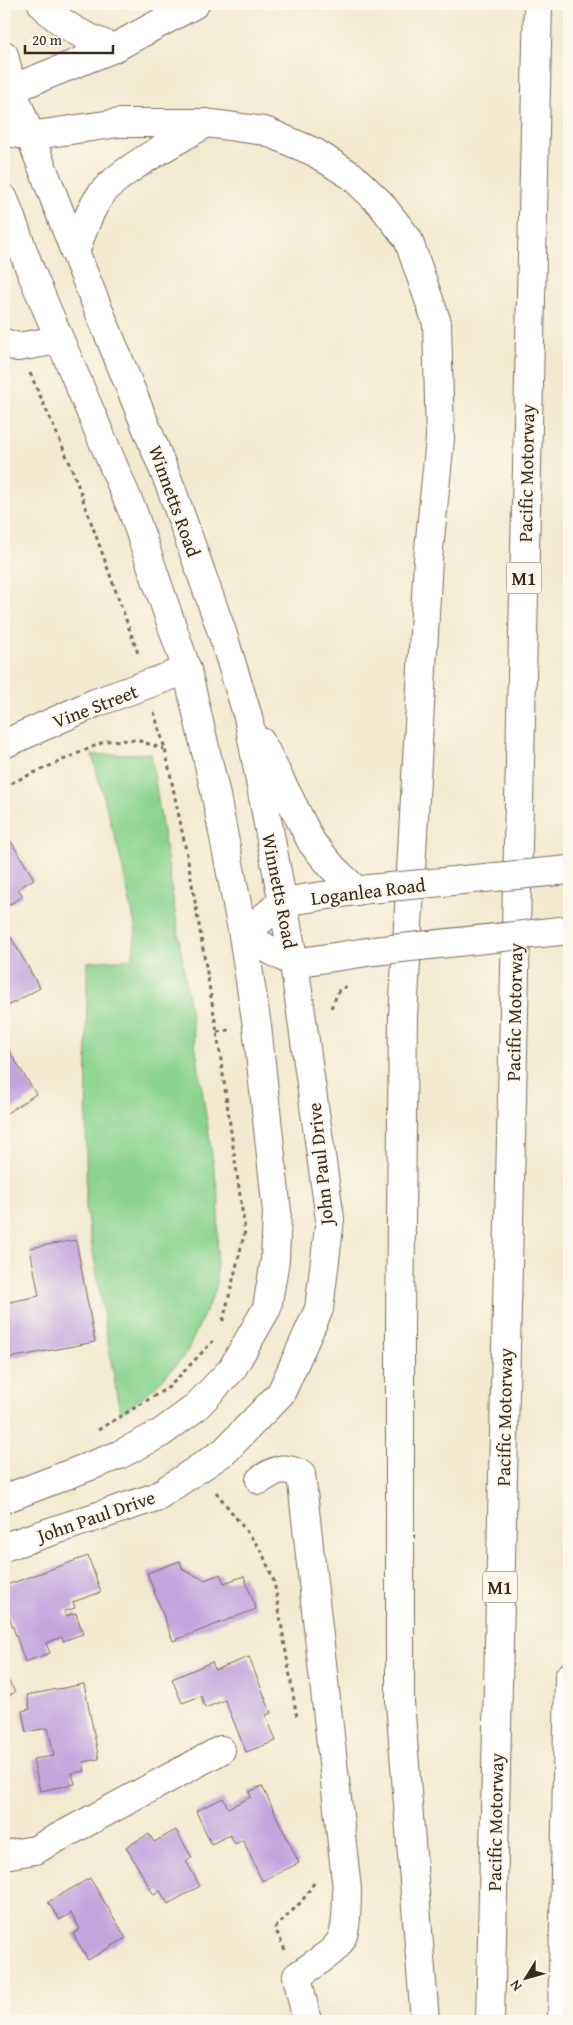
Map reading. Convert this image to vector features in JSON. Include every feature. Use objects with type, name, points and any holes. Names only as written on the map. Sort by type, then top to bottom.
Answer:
[{"type":"main road","points":[[42,4],[56,19],[78,34],[114,48]]},
{"type":"main road","points":[[8,93],[114,48],[195,4]]},
{"type":"main road","name":"Pacific Motorway","points":[[490,2021],[538,4]]},
{"type":"main road","name":"Winnetts Road","points":[[4,55],[8,93],[17,134],[75,252],[172,488],[222,632],[248,717],[294,963]]},
{"type":"main road","points":[[17,134],[119,123],[206,123],[265,131],[314,152],[352,176],[380,203],[408,239],[437,324],[440,439],[428,569],[403,1017],[400,1316],[400,1702],[425,2021]]},
{"type":"main road","points":[[75,252],[90,212],[101,195],[125,173],[206,123]]},
{"type":"main road","points":[[4,199],[60,340],[133,512],[187,670],[215,791],[243,935],[257,1026],[277,1212],[275,1260],[266,1308],[232,1370],[195,1408],[161,1433],[119,1455],[4,1499]]},
{"type":"main road","points":[[11,345],[60,340]]},
{"type":"main road","name":"Vine Street","points":[[4,744],[94,703],[187,670]]},
{"type":"main road","points":[[248,717],[312,843],[333,868],[363,890]]},
{"type":"main road","name":"Loganlea Road","points":[[282,902],[363,890],[569,870]]},
{"type":"main road","points":[[243,935],[282,902]]},
{"type":"main road","points":[[243,935],[294,963],[569,930]]},
{"type":"main road","name":"John Paul Drive","points":[[4,1547],[156,1497],[225,1451],[281,1393],[319,1309],[330,1219],[294,963]]},
{"type":"main road","points":[[260,1480],[275,1470],[287,1468],[301,1474],[347,1889],[346,1930],[338,1948],[297,1976],[307,2021]]},
{"type":"main road","points":[[562,2021],[569,1677]]},
{"type":"main road","points":[[4,1855],[35,1850],[221,1750]]},
{"type":"path","points":[[4,307],[11,345],[71,466],[138,650]]},
{"type":"path","points":[[156,719],[165,749],[188,860],[217,1032],[245,1231],[220,1333]]},
{"type":"path","points":[[4,786],[106,741],[137,740],[165,749]]},
{"type":"path","points":[[330,1011],[339,990],[355,982]]},
{"type":"path","points":[[97,1431],[169,1387],[214,1340]]},
{"type":"path","points":[[191,1473],[212,1487],[256,1543],[274,1581],[298,1726]]},
{"type":"path","points":[[297,1976],[275,1928],[302,1901],[315,1884],[316,1876]]},
{"type":"green space","points":[[151,753],[219,1201],[216,1288],[186,1354],[155,1387],[120,1414],[86,1210],[87,962],[132,959],[136,930],[119,852],[92,755]]},
{"type":"building","points":[[4,830],[34,879],[18,889],[23,896],[4,908]]},
{"type":"building","points":[[9,934],[40,988],[4,1008],[4,937]]},
{"type":"building","points":[[8,1049],[36,1094],[4,1115],[4,1052]]},
{"type":"building","points":[[76,1240],[95,1342],[4,1359],[4,1303],[39,1296],[30,1248]]},
{"type":"building","points":[[88,1556],[101,1592],[73,1602],[75,1608],[64,1611],[66,1616],[76,1613],[83,1634],[63,1641],[62,1637],[46,1643],[50,1653],[25,1662],[4,1601],[4,1586]]},
{"type":"building","points":[[180,1561],[183,1570],[205,1580],[220,1574],[224,1583],[244,1576],[256,1609],[173,1641],[147,1573]]},
{"type":"building","points":[[249,1657],[271,1713],[266,1715],[276,1741],[246,1752],[225,1700],[205,1708],[201,1696],[182,1703],[172,1679],[212,1662],[215,1670]]},
{"type":"building","points":[[4,1673],[15,1692],[4,1699]]},
{"type":"building","points":[[84,1684],[99,1759],[83,1762],[85,1771],[72,1773],[75,1784],[40,1791],[33,1759],[54,1756],[48,1728],[26,1732],[22,1711],[30,1709],[27,1695]]},
{"type":"building","points":[[262,1786],[299,1863],[262,1881],[243,1840],[235,1844],[230,1835],[211,1844],[196,1811],[223,1798],[228,1808],[251,1797],[249,1792]]},
{"type":"building","points":[[176,1830],[192,1858],[186,1861],[200,1886],[168,1904],[160,1891],[154,1895],[126,1847],[149,1834],[154,1842]]},
{"type":"building","points":[[90,1878],[126,1938],[88,1960],[73,1934],[80,1929],[71,1913],[60,1920],[48,1902]]}]
